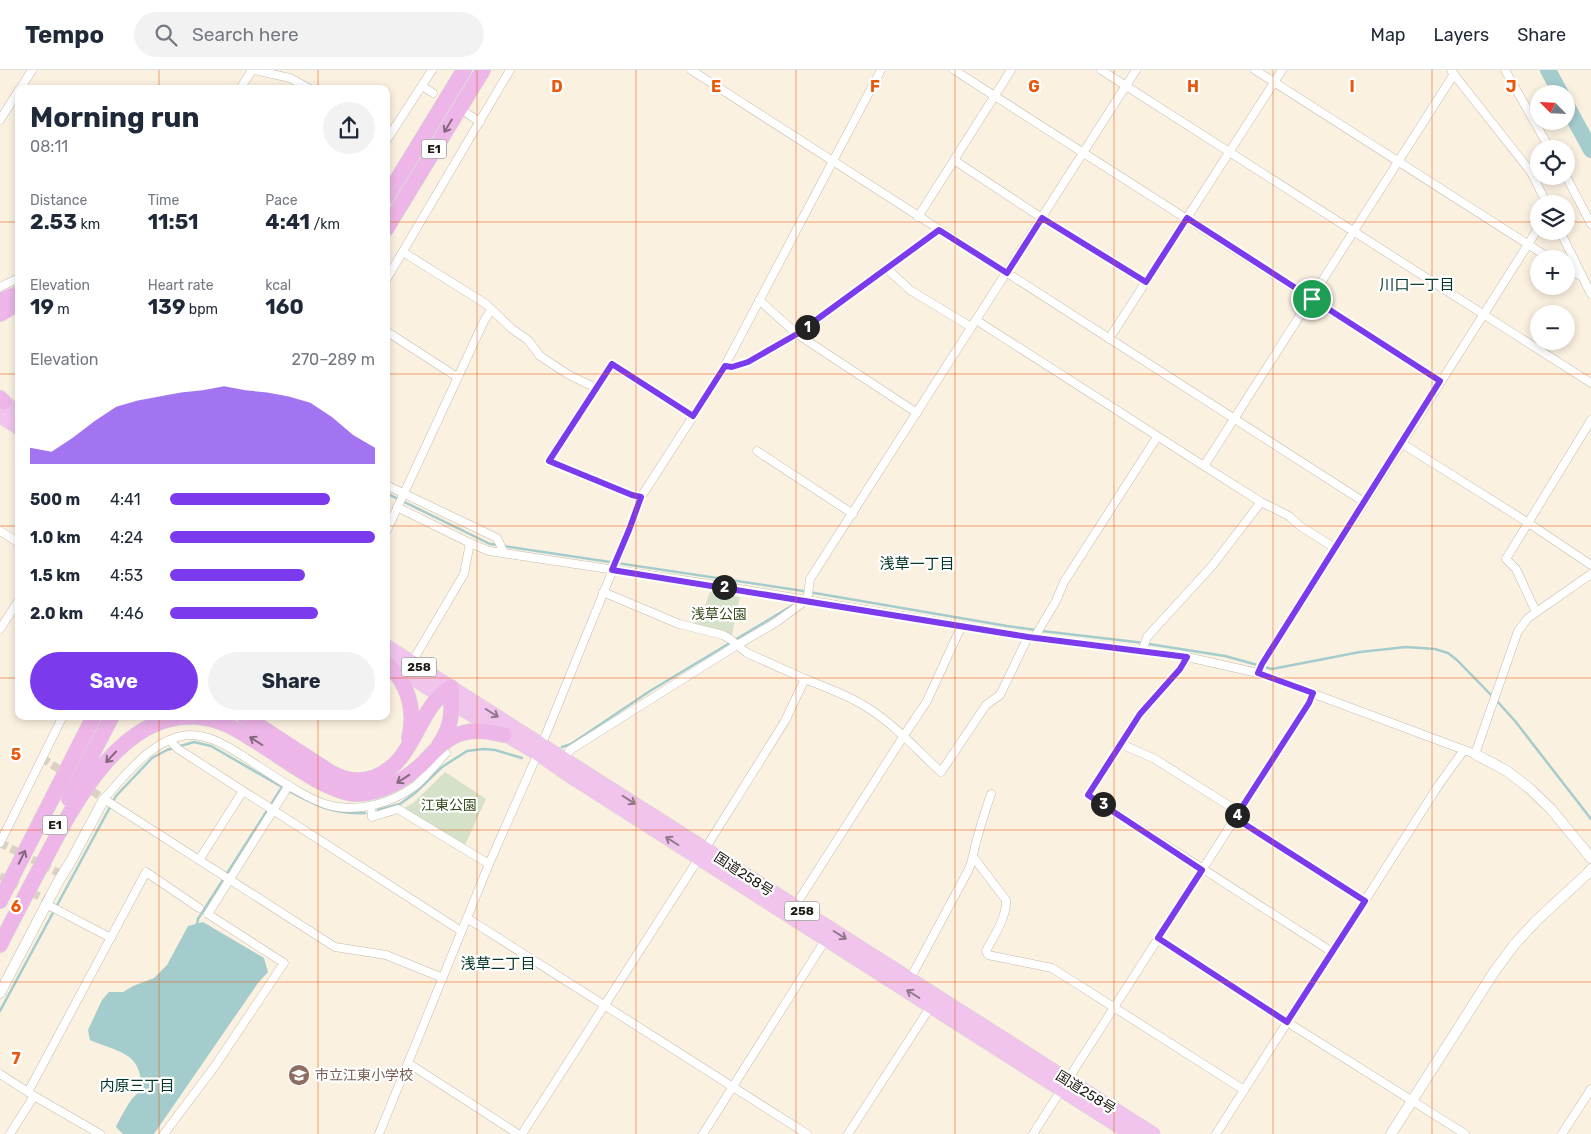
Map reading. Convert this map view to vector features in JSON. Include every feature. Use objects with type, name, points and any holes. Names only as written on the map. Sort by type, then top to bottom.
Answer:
[{"type":"highway","points":[[390,184],[460,70]]},
{"type":"highway","name":"E1","points":[[390,191],[464,70]]},
{"type":"highway","name":"E1","points":[[390,222],[483,70]]},
{"type":"highway","points":[[0,301],[15,295]]},
{"type":"highway","points":[[0,314],[15,306]]},
{"type":"highway","points":[[1,404],[15,410]]},
{"type":"highway","points":[[1,404],[15,423]]},
{"type":"highway","name":"国道258号","points":[[390,648],[412,662],[445,691]]},
{"type":"highway","name":"国道258号","points":[[390,664],[445,691],[539,749],[575,780],[795,906],[910,979],[1064,1085],[1131,1134]]},
{"type":"highway","points":[[390,666],[396,672],[405,688],[412,709],[411,730],[402,756]]},
{"type":"highway","points":[[250,720],[330,772],[350,780],[360,781],[380,775],[396,764],[445,691],[452,703],[452,712],[441,752]]},
{"type":"highway","name":"国道258号","points":[[452,703],[504,735],[564,759],[826,939],[931,1006],[1064,1085],[1153,1134]]},
{"type":"highway","name":"E1","points":[[0,901],[92,720]]},
{"type":"highway","name":"E1","points":[[0,935],[110,720]]},
{"type":"highway","points":[[0,945],[52,844],[82,793],[118,750],[137,734],[156,723],[169,720]]},
{"type":"highway","points":[[212,720],[223,723],[254,739],[324,784],[334,789],[358,794],[371,792],[397,783],[441,752],[453,737],[462,733],[483,731],[504,735]]},
{"type":"street","points":[[22,85],[32,70]]},
{"type":"street","points":[[243,85],[253,70],[290,78],[303,85]]},
{"type":"street","points":[[390,130],[432,70]]},
{"type":"street","points":[[390,273],[510,70]]},
{"type":"street","points":[[691,70],[1364,502]]},
{"type":"street","points":[[379,1134],[461,931],[539,749],[641,497],[725,366],[881,70]]},
{"type":"street","points":[[954,70],[1440,381]]},
{"type":"street","points":[[918,217],[1011,70]]},
{"type":"street","points":[[1101,70],[1591,383]]},
{"type":"street","points":[[564,759],[570,750],[734,642],[775,624],[808,595],[810,579],[1136,70]]},
{"type":"street","points":[[1255,70],[1536,250]]},
{"type":"street","points":[[1109,339],[1282,70]]},
{"type":"street","points":[[1505,70],[1545,140]]},
{"type":"street","points":[[1204,466],[1312,299],[1453,72],[1531,172],[1542,195]]},
{"type":"street","points":[[422,86],[433,93]]},
{"type":"street","points":[[0,120],[15,102]]},
{"type":"street","points":[[468,114],[480,122]]},
{"type":"street","points":[[954,160],[1042,218],[1146,282]]},
{"type":"street","points":[[1571,185],[1591,224]]},
{"type":"street","points":[[725,366],[732,367],[748,362],[797,334],[939,230]]},
{"type":"street","points":[[1260,669],[1440,381],[1531,240]]},
{"type":"street","points":[[1564,240],[1591,294]]},
{"type":"street","points":[[402,252],[486,304],[528,340],[540,356],[569,375],[596,388]]},
{"type":"street","points":[[886,268],[910,290],[973,324],[1261,502],[1289,516],[1300,526],[1335,548]]},
{"type":"street","points":[[1575,273],[1581,276]]},
{"type":"street","points":[[0,286],[15,280]]},
{"type":"street","points":[[760,300],[797,334],[917,413]]},
{"type":"street","points":[[390,523],[484,321],[491,310]]},
{"type":"street","points":[[390,334],[458,377]]},
{"type":"street","points":[[641,497],[549,461],[612,364],[693,416]]},
{"type":"street","points":[[1536,612],[1516,570],[1506,559],[1591,420]]},
{"type":"street","points":[[603,592],[679,624],[723,635],[748,653],[851,698],[890,723],[940,772],[986,705],[1000,696],[1034,634],[1056,601],[1064,582],[1157,437]]},
{"type":"street","points":[[1401,443],[1527,522],[1591,565]]},
{"type":"street","points":[[757,451],[853,514]]},
{"type":"street","points":[[390,489],[400,500],[470,543],[489,550],[502,548],[808,595],[961,627],[1143,646],[1187,657],[1260,669],[1313,693],[1475,754],[1507,771],[1550,808],[1591,858]]},
{"type":"street","points":[[400,500],[497,538],[502,548]]},
{"type":"street","points":[[1143,646],[1212,566],[1261,502]]},
{"type":"street","points":[[0,531],[15,540]]},
{"type":"street","points":[[412,662],[464,574],[470,543]]},
{"type":"street","points":[[1475,754],[1518,631],[1528,618],[1591,574]]},
{"type":"street","points":[[0,629],[15,606]]},
{"type":"street","points":[[795,906],[927,701],[961,627]]},
{"type":"street","points":[[1187,657],[1180,669],[1140,714],[1088,795],[1332,952]]},
{"type":"street","points":[[408,1063],[520,1134],[785,721],[805,678]]},
{"type":"street","points":[[1033,1134],[1309,703],[1313,693]]},
{"type":"street","points":[[0,843],[61,720]]},
{"type":"street","points":[[0,993],[52,907],[109,802],[129,770],[148,752],[173,745],[190,735],[213,739],[287,788],[330,806],[345,808],[371,806],[396,797],[416,785],[441,752]]},
{"type":"street","points":[[1121,744],[1155,759],[1365,901]]},
{"type":"street","points":[[173,745],[461,931]]},
{"type":"street","points":[[1216,1134],[1438,786],[1464,750]]},
{"type":"street","points":[[164,1134],[215,1066],[284,963],[208,914],[227,878],[271,809],[287,788]]},
{"type":"street","points":[[200,860],[243,791]]},
{"type":"street","points":[[910,979],[974,858],[976,840],[991,794]]},
{"type":"street","points":[[109,802],[334,947],[386,955],[443,978]]},
{"type":"street","points":[[371,806],[372,817],[398,809],[489,864]]},
{"type":"street","points":[[974,858],[1006,900],[1007,906],[986,951],[988,956],[1052,968],[1244,1090]]},
{"type":"street","points":[[1391,1134],[1494,972],[1514,945],[1536,921],[1591,869]]},
{"type":"street","points":[[10,1134],[146,872],[199,908]]},
{"type":"street","points":[[52,907],[111,938]]},
{"type":"street","points":[[467,918],[806,1134]]},
{"type":"street","points":[[1158,938],[1465,1134]]},
{"type":"street","points":[[704,1134],[826,939]]},
{"type":"street","points":[[848,1134],[931,1006]]},
{"type":"street","points":[[0,1074],[100,1134]]},
{"type":"street","points":[[1562,1134],[1591,1089]]},
{"type":"green space","name":"浅草公園","points":[[710,592],[740,597],[732,635],[694,624],[697,605],[705,606]]},
{"type":"green space","name":"江東公園","points":[[445,772],[486,799],[465,845],[404,808],[413,803]]},
{"type":"water","points":[[203,922],[264,958],[268,972],[258,983],[154,1134],[123,1134],[116,1127],[140,1088],[140,1073],[133,1060],[125,1054],[90,1040],[88,1030],[102,1000],[109,992],[123,992],[154,978],[167,965],[188,926]]},
{"type":"waterway","points":[[1548,70],[1556,85]]},
{"type":"waterway","points":[[1575,121],[1591,150]]},
{"type":"waterway","points":[[390,495],[490,544],[498,545]]},
{"type":"waterway","points":[[503,546],[797,590],[1036,630]]},
{"type":"waterway","points":[[562,747],[571,744],[650,691],[793,605]]},
{"type":"waterway","points":[[1042,631],[1136,642],[1225,656],[1272,669],[1360,652],[1406,647],[1435,649],[1448,653],[1457,660],[1492,696]]},
{"type":"waterway","points":[[1496,700],[1515,721],[1591,819]]},
{"type":"waterway","points":[[0,1011],[116,796],[152,758],[167,750],[194,742],[211,746],[282,787],[198,919],[197,925]]},
{"type":"waterway","points":[[378,810],[400,804],[415,793],[442,767],[467,751],[495,750],[522,758]]},
{"type":"waterway","points":[[287,790],[334,811],[365,813]]},
{"type":"tunnel","points":[[42,758],[104,799]]},
{"type":"tunnel","points":[[0,843],[63,875]]},
{"type":"tunnel","points":[[0,876],[48,901]]},
{"type":"place","name":"市立江東小学校","points":[[299,1075]]},
{"type":"district","name":"川口一丁目","points":[[1417,285]]},
{"type":"district","name":"浅草一丁目","points":[[917,564]]},
{"type":"district","name":"浅草二丁目","points":[[498,964]]},
{"type":"district","name":"内原三丁目","points":[[137,1086]]},
{"type":"route","points":[[1042,218],[1146,282],[1187,218],[1312,299],[1440,381],[1258,673],[1313,693],[1309,703],[1235,818],[1365,901],[1287,1022],[1158,938],[1202,870],[1088,795],[1131,726],[1180,669],[1187,657],[961,627],[722,586],[612,570],[641,497],[549,461],[612,364],[693,416],[725,366],[732,367],[748,362],[797,334],[939,230],[1007,273],[1042,218]]}]
